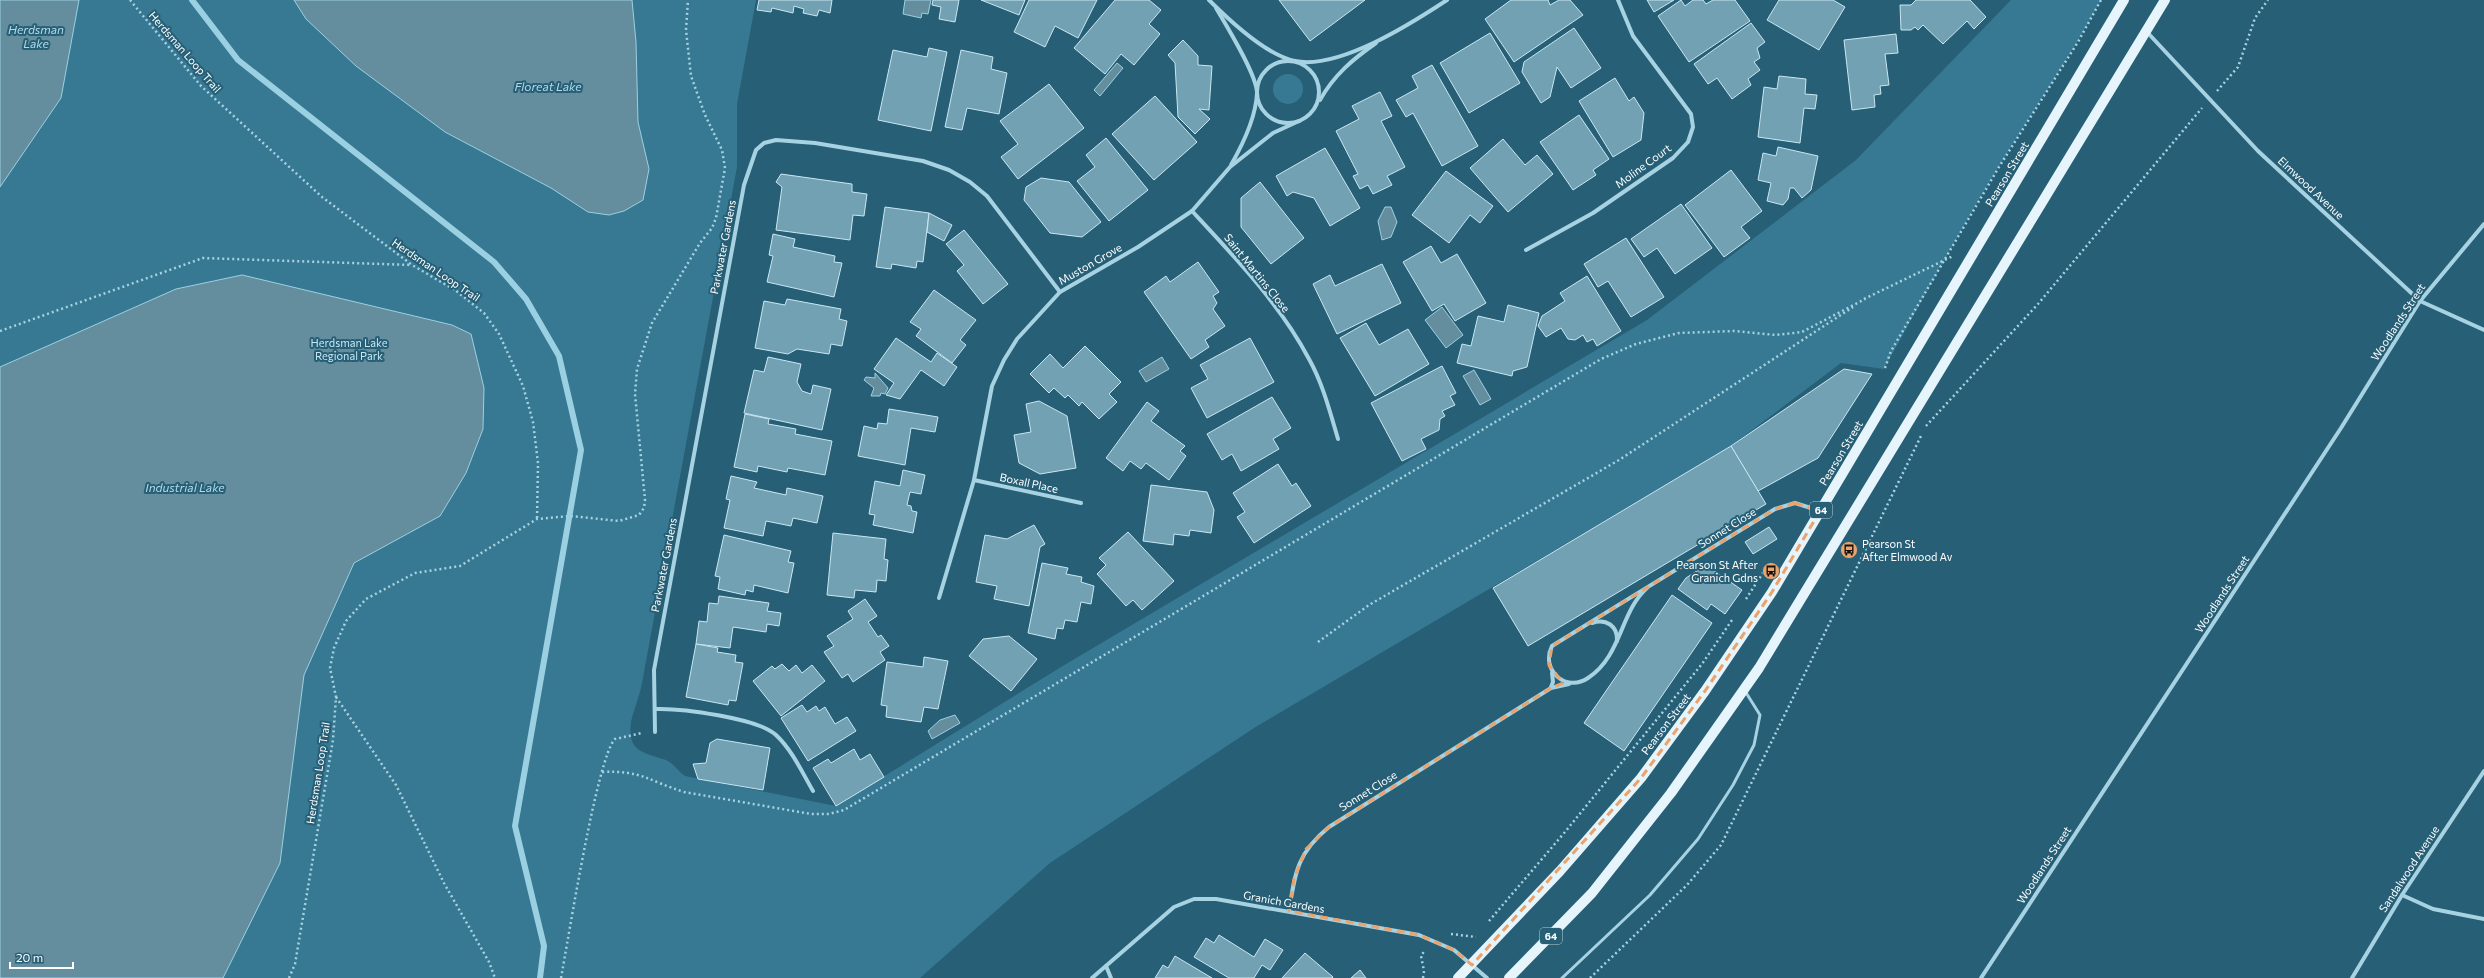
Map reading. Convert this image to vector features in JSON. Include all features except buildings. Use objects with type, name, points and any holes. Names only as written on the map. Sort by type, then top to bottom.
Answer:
[{"type":"main road","name":"Pearson Street","points":[[1458,978],[1560,871],[1641,778],[1705,691],[1772,592],[2124,0]]},
{"type":"main road","name":"64","points":[[1509,978],[1592,893],[1671,793],[1744,689],[2166,0]]},
{"type":"street","points":[[1210,0],[1275,54],[1309,68],[1316,77],[1320,87],[1319,98],[1315,108]]},
{"type":"street","points":[[1230,167],[1244,142],[1262,74],[1269,67],[1279,62],[1313,62],[1336,58],[1410,25],[1447,0]]},
{"type":"street","name":"Moline Court","points":[[1526,250],[1593,213],[1673,158],[1688,142],[1693,127],[1691,114],[1633,36],[1618,0]]},
{"type":"street","points":[[1215,5],[1242,53],[1257,92],[1258,102],[1270,118],[1289,123],[1299,121],[1315,108],[1328,84],[1353,59],[1383,38]]},
{"type":"street","name":"Elmwood Avenue","points":[[2146,31],[2258,151],[2420,301],[2484,330]]},
{"type":"street","name":"Muston Grove","points":[[939,598],[974,480],[985,416],[992,386],[1004,360],[1017,339],[1060,292],[1138,247],[1192,211],[1230,167],[1273,133],[1299,121]]},
{"type":"street","name":"Parkwater Gardens","points":[[655,732],[655,709],[652,690],[654,670],[744,185],[756,150],[764,143],[788,139],[923,161],[949,170],[970,182],[987,196],[1060,292]]},
{"type":"street","name":"Saint Martins Close","points":[[1192,211],[1272,302],[1309,358],[1322,388],[1338,439]]},
{"type":"street","name":"Woodlands Street","points":[[1981,978],[2337,435],[2420,301],[2484,224]]},
{"type":"street","name":"Boxall Place","points":[[974,480],[1081,503]]},
{"type":"street","name":"Sonnet Close","points":[[1551,688],[1553,678],[1548,658],[1552,646],[1775,509],[1795,503],[1820,512]]},
{"type":"street","name":"Sonnet Close","points":[[1288,911],[1294,879],[1301,860],[1315,838],[1328,827],[1551,688],[1573,684],[1589,678],[1616,644],[1634,600],[1648,587]]},
{"type":"street","points":[[1586,625],[1603,622],[1613,626],[1617,636],[1616,644]]},
{"type":"street","points":[[1549,665],[1559,679],[1573,684]]},
{"type":"street","points":[[655,709],[676,708],[728,718],[775,734],[788,749],[813,791]]},
{"type":"street","name":"Sandalwood Avenue","points":[[2352,978],[2402,895],[2484,771]]},
{"type":"street","points":[[2402,895],[2433,909],[2484,919]]},
{"type":"street","name":"Granich Gardens","points":[[1092,978],[1174,907],[1194,899],[1216,899],[1288,911],[1433,940],[1454,950],[1487,978]]},
{"type":"street","points":[[1106,966],[1111,978]]},
{"type":"lane","points":[[1562,978],[1650,895],[1698,839],[1733,785],[1754,745],[1760,715],[1744,689]]},
{"type":"path","name":"Herdsman Loop Trail","points":[[130,0],[201,86],[322,196],[412,265],[456,290],[484,313],[499,334],[523,386],[533,422],[538,463],[537,519],[460,566],[415,573],[366,599],[346,621],[334,648],[330,668],[336,697],[333,740],[295,964],[289,978]]},
{"type":"path","points":[[537,519],[570,516],[619,521],[639,515],[644,508],[645,500],[635,394],[637,369],[652,323],[679,276],[714,223],[725,168],[722,150],[705,115],[691,76],[686,30],[688,0]]},
{"type":"path","points":[[1590,978],[1687,884],[1721,845],[1924,428],[2038,304],[2238,67],[2255,18],[2268,0]]},
{"type":"path","points":[[602,772],[638,773],[663,785],[684,792],[810,814],[828,814],[844,810],[1601,359],[1636,344],[1679,333],[1734,331],[1776,335],[1802,332],[1920,271],[1978,246]]},
{"type":"path","points":[[0,331],[203,258],[412,265]]},
{"type":"path","points":[[1318,642],[1368,605],[1619,460],[1865,299]]},
{"type":"path","points":[[336,697],[396,785],[444,882],[489,962],[495,978]]},
{"type":"path","points":[[560,978],[602,772],[609,748],[615,739],[626,735],[655,732]]},
{"type":"path","points":[[1423,978],[1424,971],[1421,956],[1433,940]]},
{"type":"highlighted area","points":[[1795,503],[1820,511],[1772,592],[1705,691],[1641,778],[1472,965],[1454,950],[1419,935],[1289,911],[1294,879],[1306,849],[1329,827],[1551,688],[1563,683],[1549,665],[1552,646],[1775,509]]},
{"type":"green space","name":"Herdsman Lake Regional Park","points":[[0,0],[756,0],[737,104],[737,167],[642,683],[631,722],[630,732],[634,745],[638,749],[669,761],[685,776],[836,806],[1066,664],[1647,320],[1856,160],[2011,0],[2101,0],[2077,43],[1983,193],[1884,369],[1841,363],[1731,446],[1254,728],[1050,863],[920,978],[0,978]]},
{"type":"green space","points":[[1288,74],[1298,79],[1303,89],[1298,99],[1288,104],[1278,99],[1273,89],[1278,79]]},
{"type":"water","name":"Herdsman Lake","points":[[0,0],[79,0],[61,98],[0,187]]},
{"type":"water","name":"Floreat Lake","points":[[294,0],[632,0],[636,42],[638,122],[649,169],[643,200],[624,211],[609,215],[588,212],[551,188],[445,132],[356,66],[306,19]]},
{"type":"water","points":[[905,0],[931,0],[928,14],[922,13],[921,18],[903,14]]},
{"type":"water","points":[[1117,63],[1123,68],[1100,96],[1094,90]]},
{"type":"water","points":[[1385,207],[1391,207],[1397,222],[1391,237],[1382,240],[1378,221]]},
{"type":"water","name":"Industrial Lake","points":[[242,275],[452,325],[471,334],[484,388],[483,429],[466,473],[440,516],[354,563],[304,675],[280,863],[223,978],[0,978],[0,367],[176,289]]},
{"type":"water","points":[[1442,307],[1463,335],[1446,348],[1425,320]]},
{"type":"water","points":[[1162,357],[1169,369],[1146,382],[1139,371]]},
{"type":"water","points":[[1474,370],[1491,399],[1480,405],[1463,376]]},
{"type":"water","points":[[875,373],[888,388],[885,394],[881,393],[880,396],[871,396],[874,388],[864,380],[866,377],[875,378]]},
{"type":"water","points":[[955,715],[960,723],[932,739],[928,731],[940,720]]},
{"type":"waterway","points":[[192,0],[238,60],[494,262],[526,299],[559,356],[581,450],[515,826],[544,946],[540,978]]},
{"type":"place","name":"Pearson St After Elmwood Av","points":[[1849,550]]},
{"type":"place","name":"Pearson St After Granich Gdns","points":[[1771,571]]}]
